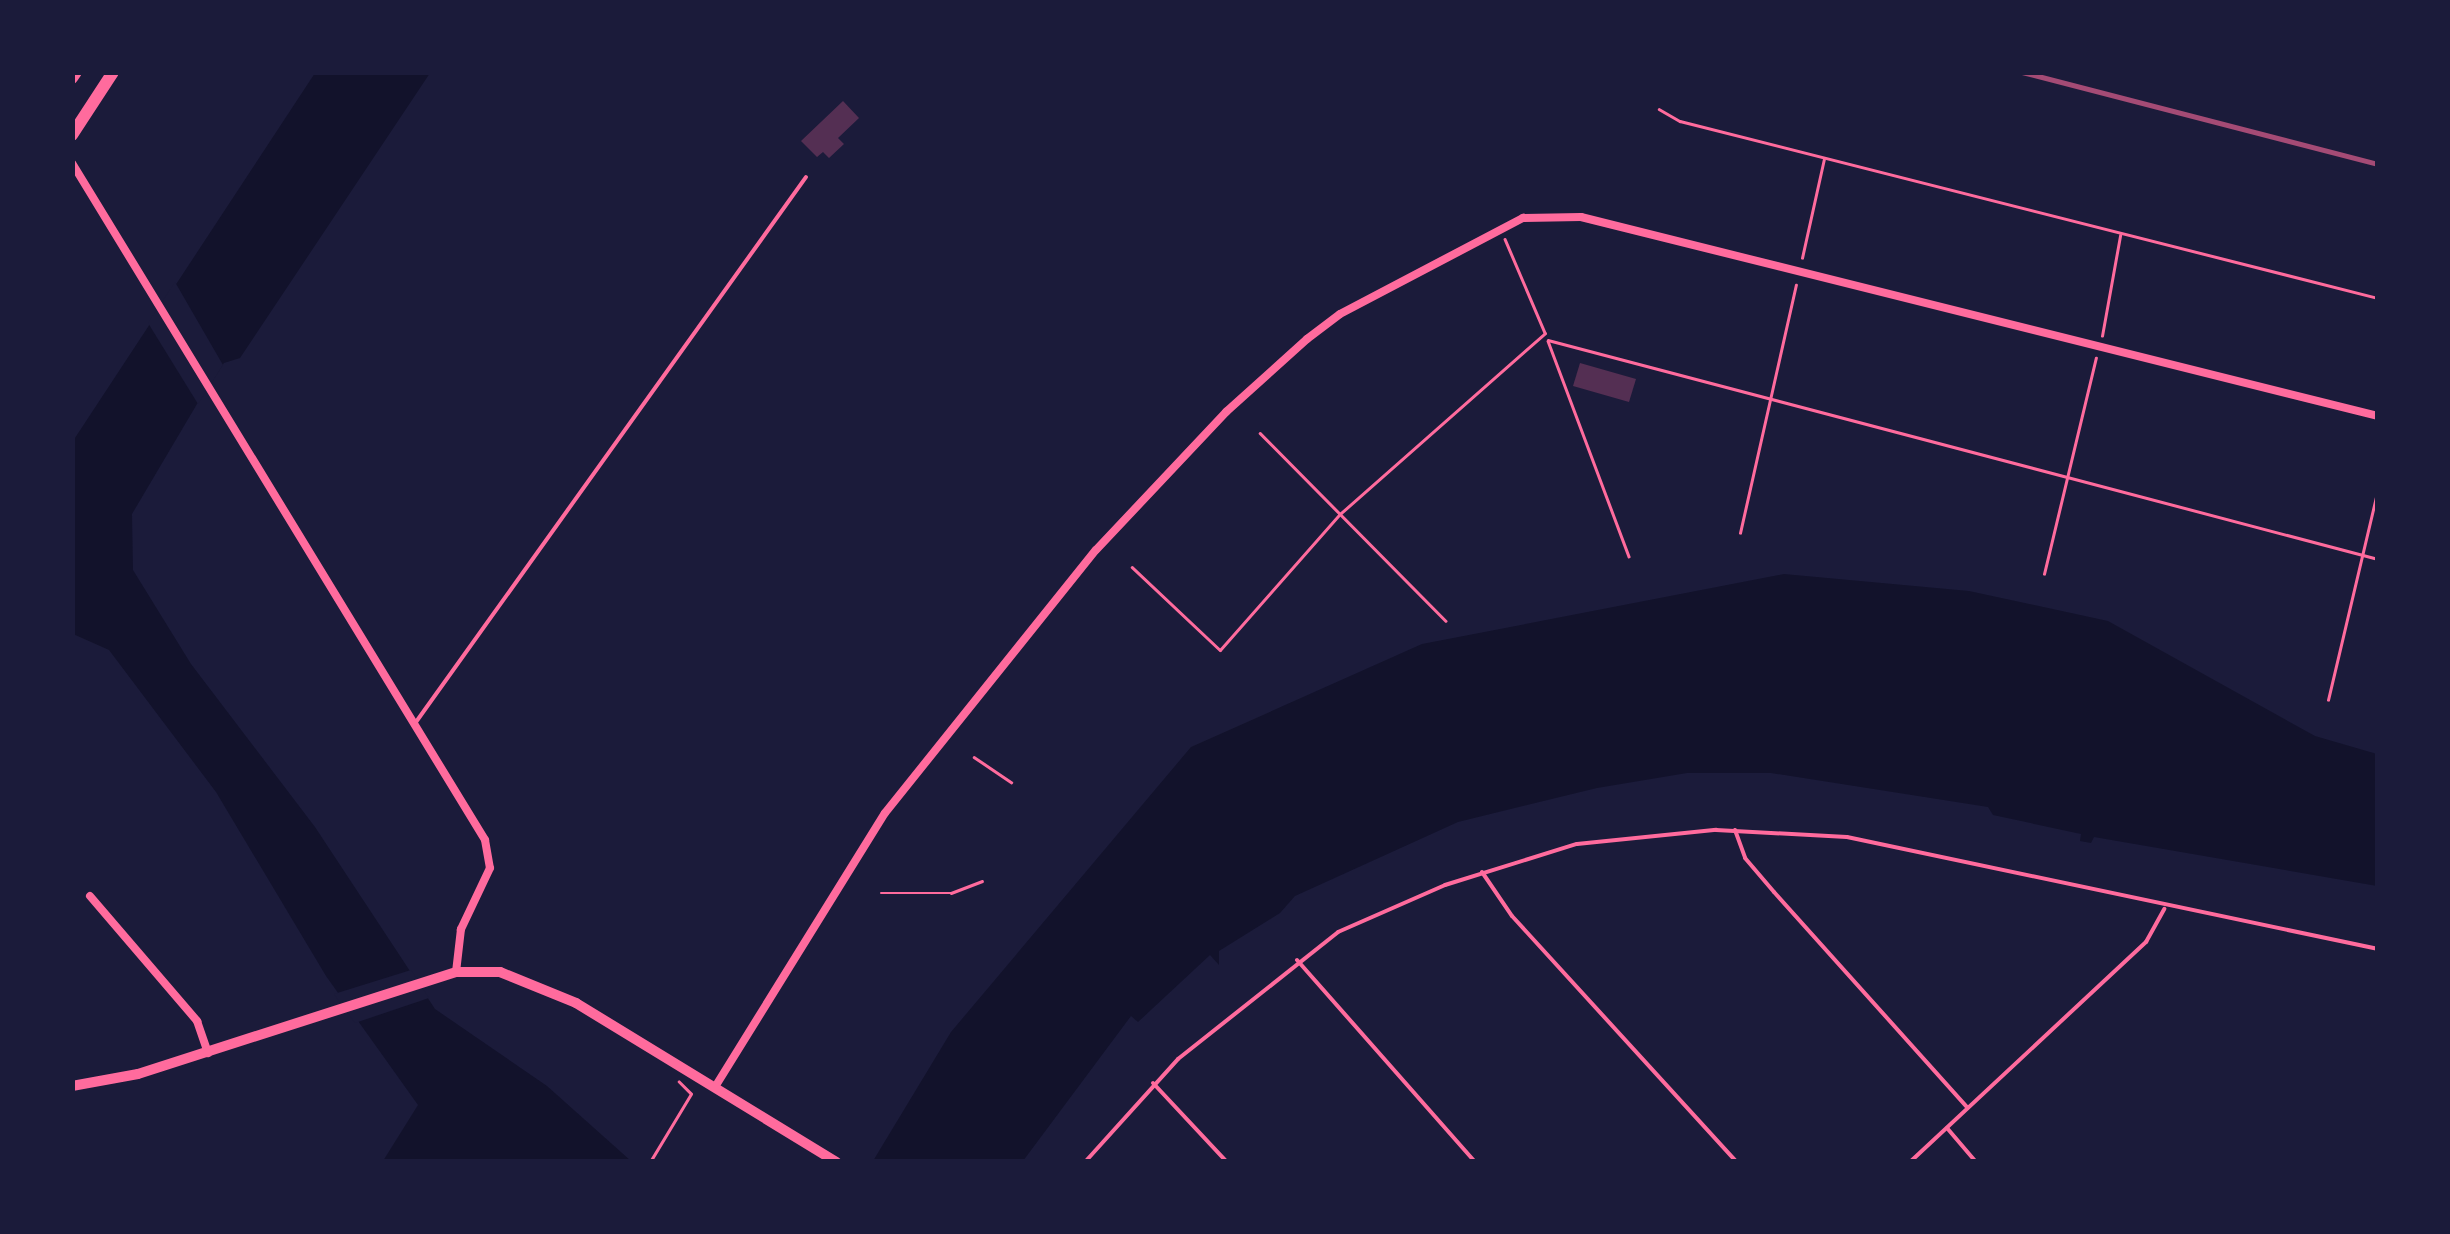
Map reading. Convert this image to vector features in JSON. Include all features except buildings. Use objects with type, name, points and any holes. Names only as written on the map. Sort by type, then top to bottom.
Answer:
[{"type":"main road","points":[[72,136],[112,72]]},
{"type":"street","points":[[72,163],[416,722],[491,858],[460,930],[456,972]]},
{"type":"street","points":[[714,1087],[904,786],[1096,550],[1226,412],[1307,339],[1340,314],[1523,218],[1581,217],[2378,416]]},
{"type":"street","points":[[90,896],[197,1021],[208,1053]]},
{"type":"street","points":[[72,1086],[208,1053],[456,972],[500,972],[552,990],[836,1162]]},
{"type":"lane","points":[[416,722],[806,177]]},
{"type":"lane","points":[[1735,830],[1755,870],[1968,1108]]},
{"type":"lane","points":[[1085,1162],[1153,1083],[1297,960],[1364,918],[1482,872],[1577,844],[1735,830],[1847,837],[2164,908],[2378,949]]},
{"type":"lane","points":[[1482,872],[1512,916],[1738,1162]]},
{"type":"lane","points":[[1910,1162],[2146,942],[2164,908]]},
{"type":"lane","points":[[1297,960],[1475,1162]]},
{"type":"lane","points":[[1153,1083],[1227,1162]]},
{"type":"lane","points":[[1947,1128],[1976,1162]]},
{"type":"path","points":[[1658,109],[1680,121],[2378,298]]},
{"type":"path","points":[[1740,532],[1824,158]]},
{"type":"path","points":[[1501,228],[1548,340],[1629,556]]},
{"type":"path","points":[[2044,574],[2100,344],[2121,234]]},
{"type":"path","points":[[1132,567],[1220,650],[1340,514],[1545,333]]},
{"type":"path","points":[[1548,340],[2378,559]]},
{"type":"path","points":[[1260,433],[1446,621]]},
{"type":"path","points":[[2328,700],[2378,488]]},
{"type":"path","points":[[974,758],[1010,782]]},
{"type":"path","points":[[881,893],[952,893],[982,881]]},
{"type":"path","points":[[650,1162],[691,1094],[677,1086],[680,1081]]},
{"type":"shaded area","points":[[315,73],[430,73],[240,358],[224,363],[197,404],[132,514],[133,570],[191,664],[315,827],[435,1009],[547,1086],[631,1161],[383,1161],[418,1105],[326,976],[216,792],[109,650],[73,634],[73,441]]},
{"type":"shaded area","points":[[1784,574],[1969,591],[2108,621],[2315,736],[2377,754],[2377,886],[2094,837],[2091,843],[2080,841],[2081,834],[1993,815],[1988,807],[1771,773],[1687,773],[1597,788],[1458,822],[1295,896],[1280,913],[1219,951],[1219,965],[1210,955],[1138,1022],[1131,1016],[1023,1161],[873,1161],[951,1032],[1191,747],[1422,644]]},
{"type":"pier","points":[[175,282],[223,365],[198,404],[148,323]]},
{"type":"pier","points":[[411,970],[429,998],[355,1023],[334,994]]},
{"type":"railway","points":[[2022,72],[2378,164]]}]
